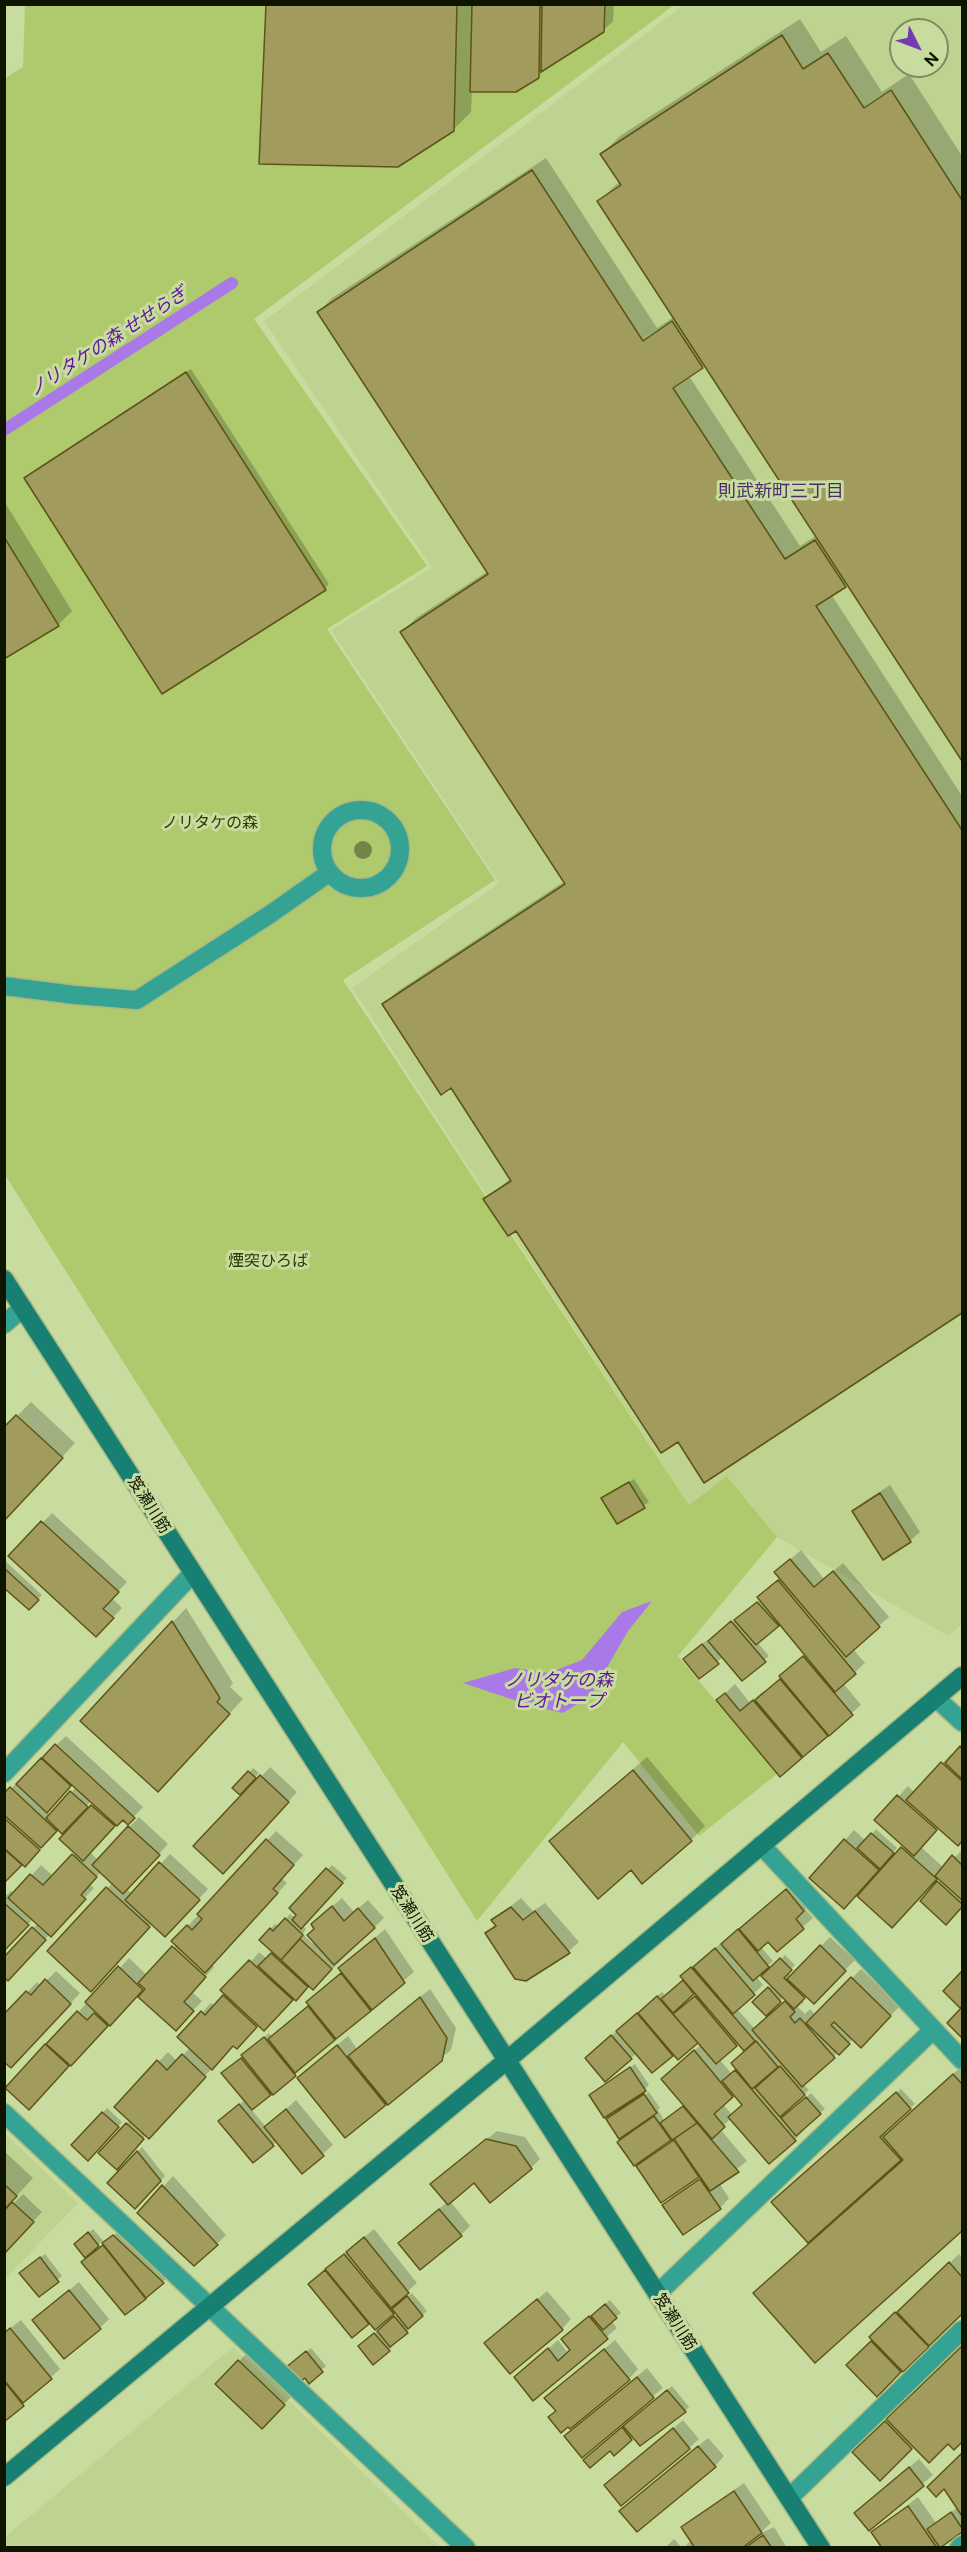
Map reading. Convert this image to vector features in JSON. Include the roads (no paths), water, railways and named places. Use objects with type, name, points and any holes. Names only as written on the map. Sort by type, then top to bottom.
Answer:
[{"type":"street","points":[[367,810],[379,814],[390,822],[400,845],[399,858],[394,870],[386,879],[369,887],[350,887],[338,882],[329,873],[323,861],[321,848],[324,835],[331,824],[347,813],[367,810]]},
{"type":"street","points":[[4,986],[75,996],[137,1000],[269,915],[329,873]]},
{"type":"street","name":"笈瀬川筋","points":[[4,1279],[821,2547]]},
{"type":"street","points":[[4,1323],[22,1308]]},
{"type":"street","points":[[4,1773],[193,1573]]},
{"type":"street","points":[[4,2477],[506,2061],[963,1676]]},
{"type":"street","points":[[936,1698],[963,1722]]},
{"type":"street","points":[[761,1845],[963,2060]]},
{"type":"street","points":[[657,2294],[933,2030]]},
{"type":"street","points":[[4,2113],[466,2547]]},
{"type":"street","points":[[789,2498],[963,2330]]},
{"type":"street","points":[[959,2547],[963,2545]]},
{"type":"water","name":"ノリタケの森 ビオトープ","points":[[652,1601],[628,1631],[591,1695],[563,1713],[529,1705],[463,1683],[515,1668],[549,1673],[582,1660],[622,1612]]},
{"type":"waterway","name":"ノリタケの森 せせらぎ","points":[[4,430],[232,283]]},
{"type":"district","name":"則武新町三丁目","points":[[781,491]]},
{"type":"park label","name":"ノリタケの森","points":[[210,823]]},
{"type":"park label","name":"煙突ひろば","points":[[268,1261]]}]
